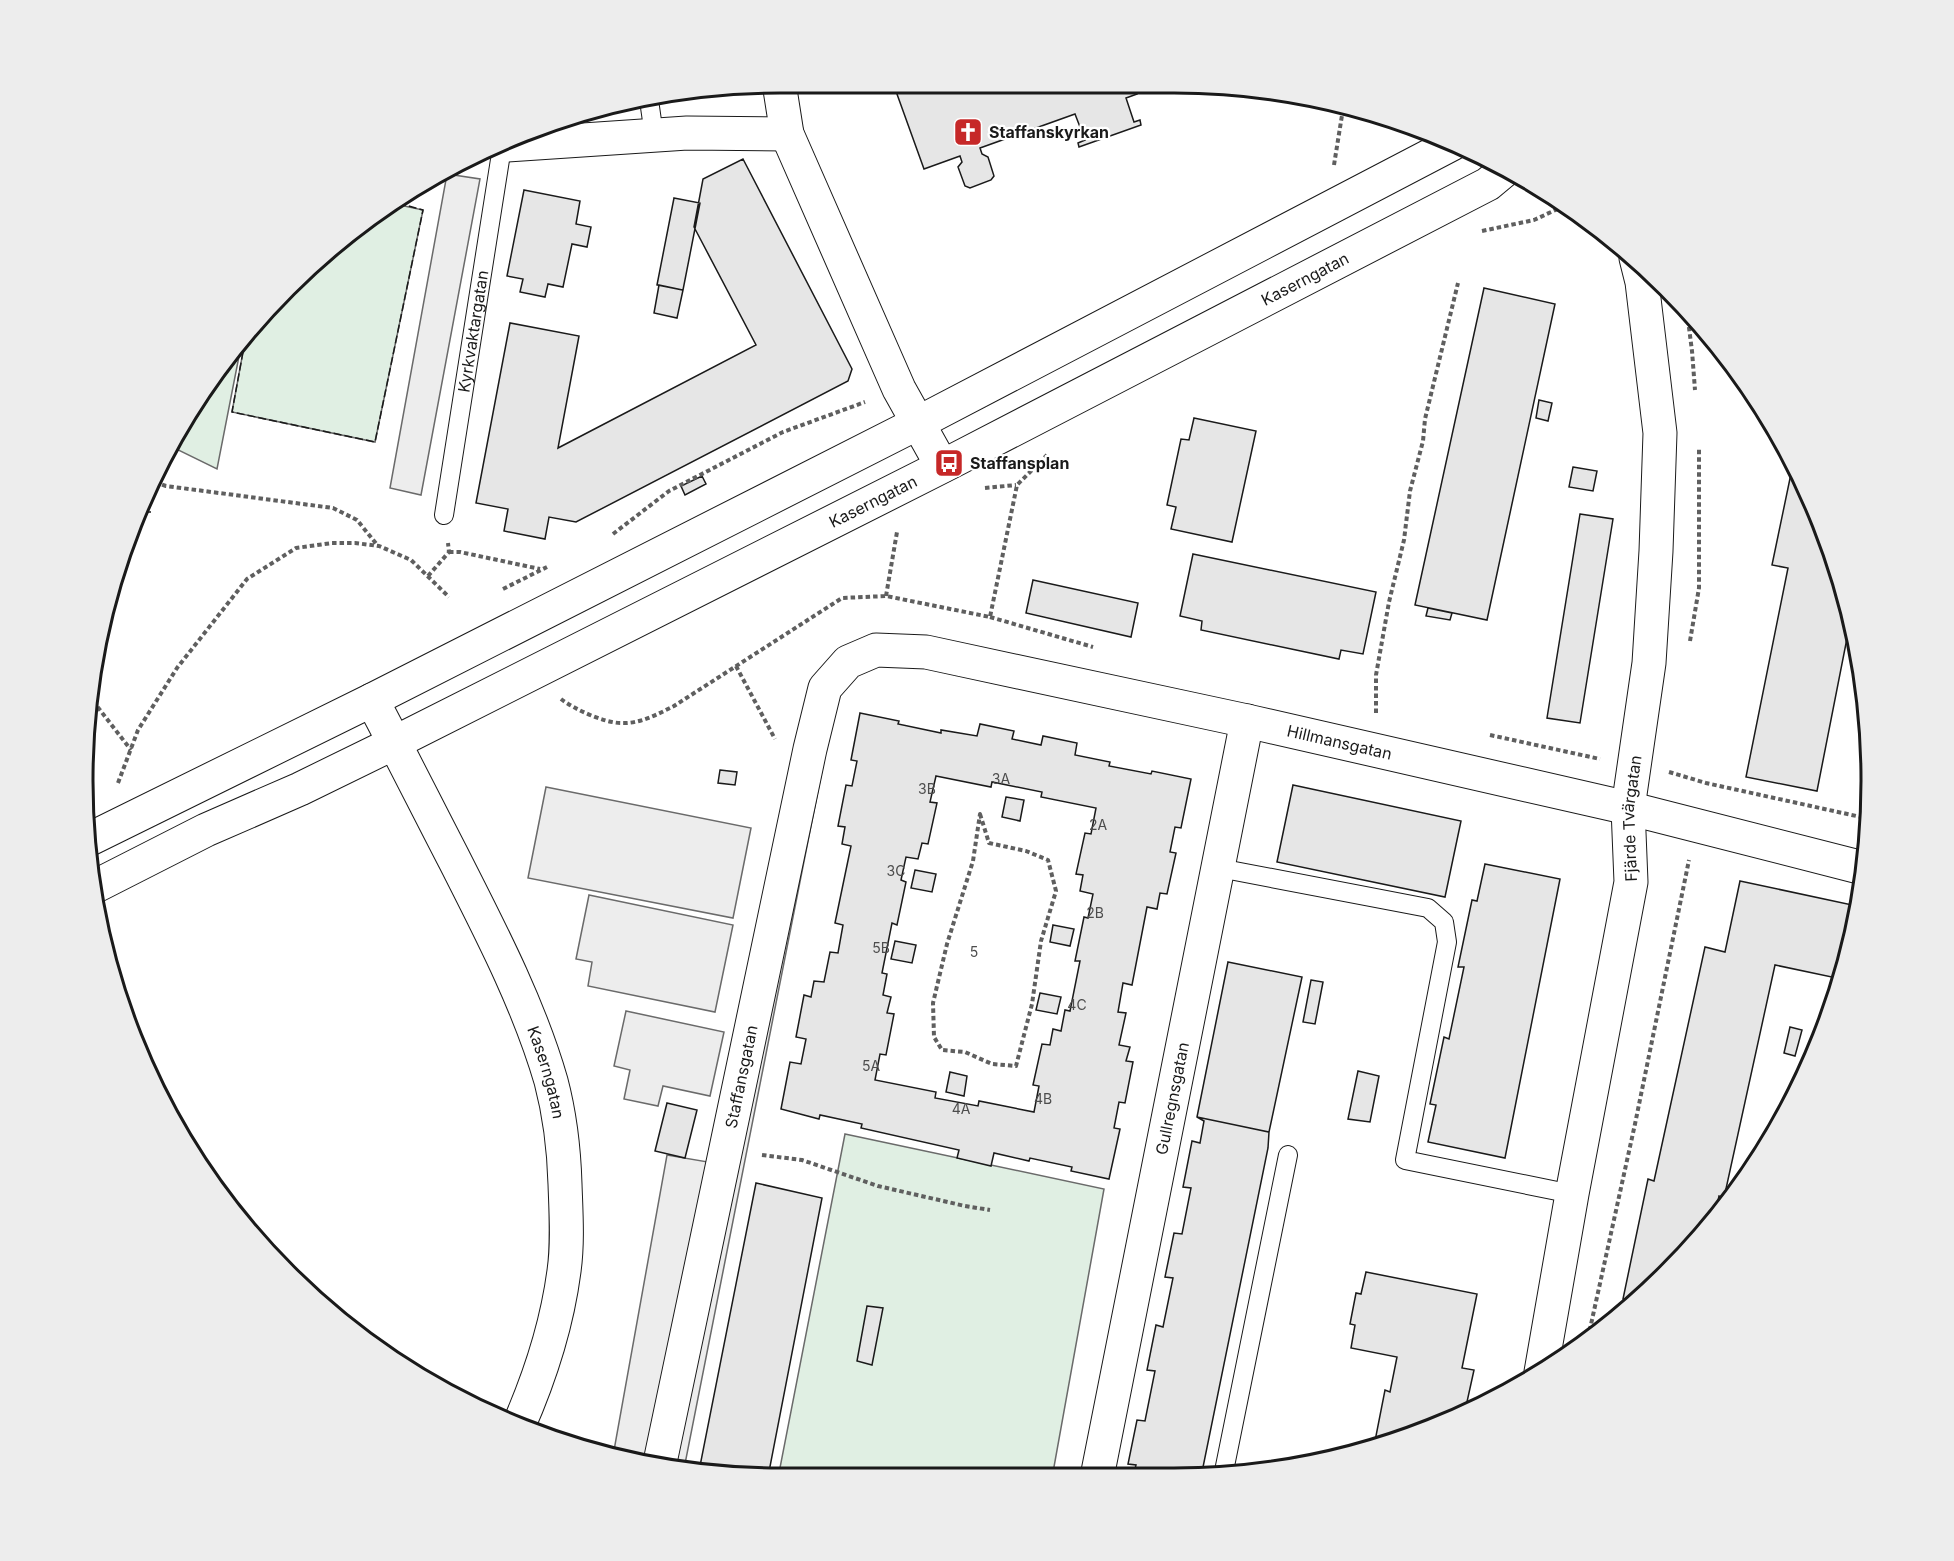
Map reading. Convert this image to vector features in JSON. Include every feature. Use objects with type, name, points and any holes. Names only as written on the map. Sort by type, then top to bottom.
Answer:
[{"type":"street","points":[[781,93],[787,134],[899,389],[942,466]]},
{"type":"street","name":"Kyrkvaktargatan","points":[[517,145],[687,133],[787,134]]},
{"type":"street","points":[[95,836],[372,700],[918,423],[1444,148]]},
{"type":"street","name":"Kaserngatan","points":[[101,883],[206,830],[300,789],[394,743],[942,466],[1488,184],[1499,175]]},
{"type":"street","name":"Fjärde Tvärgatan","points":[[1543,1359],[1631,882],[1628,808],[1649,663],[1656,551],[1659,433],[1641,276]]},
{"type":"street","name":"Hillmansgatan","points":[[825,688],[848,662],[876,650],[926,652],[1247,721],[1628,808],[1855,866]]},
{"type":"street","name":"Staffansgatan","points":[[660,1457],[801,789],[825,688]]},
{"type":"street","name":"Kaserngatan","points":[[372,700],[480,910],[538,1041],[552,1083],[561,1131],[566,1220],[564,1269],[547,1353],[522,1418]]},
{"type":"street","name":"Gullregnsgatan","points":[[1099,1468],[1247,721]]},
{"type":"lane","points":[[650,105],[654,135]]},
{"type":"lane","name":"Kyrkvaktargatan","points":[[444,515],[504,151]]},
{"type":"lane","points":[[1219,868],[1428,908],[1444,922],[1447,942],[1404,1160],[1572,1194]]},
{"type":"lane","points":[[1225,1466],[1288,1155]]},
{"type":"path","points":[[1342,114],[1334,165],[1343,160]]},
{"type":"path","points":[[1481,231],[1534,220],[1556,210]]},
{"type":"path","points":[[1353,746],[1377,712],[1376,675],[1389,602],[1404,540],[1410,491],[1458,283]]},
{"type":"path","points":[[607,538],[669,491],[783,432],[899,389]]},
{"type":"path","points":[[554,694],[569,705],[596,717],[621,723],[651,718],[674,706],[842,598],[886,596],[990,617],[1017,485],[1050,452]]},
{"type":"path","points":[[160,484],[333,508],[357,520],[379,546]]},
{"type":"path","points":[[981,488],[1017,485]]},
{"type":"path","points":[[444,515],[449,552]]},
{"type":"path","points":[[886,596],[898,525]]},
{"type":"path","points":[[127,781],[117,786],[138,730],[177,668],[247,579],[296,548],[332,543],[379,546],[411,560],[449,597]]},
{"type":"path","points":[[428,576],[449,552],[460,552],[541,569]]},
{"type":"path","points":[[498,591],[550,565]]},
{"type":"path","points":[[736,666],[801,789]]},
{"type":"path","points":[[97,707],[131,750]]},
{"type":"path","points":[[1590,1327],[1706,783]]},
{"type":"path","points":[[980,813],[989,843],[1026,851],[1048,860],[1056,891],[1041,941],[1032,1004],[1016,1066],[992,1064],[965,1052],[942,1050],[934,1037],[933,1003],[936,984],[946,944],[973,861],[980,813]]},
{"type":"path","points":[[725,1149],[802,1160],[878,1186],[990,1210]]},
{"type":"green space","points":[[404,206],[423,210],[375,442],[232,412],[243,352],[294,294],[362,235],[399,209]]},
{"type":"green space","points":[[239,357],[217,469],[178,450],[209,399]]},
{"type":"green space","points":[[845,1134],[1104,1189],[1054,1468],[780,1468]]},
{"type":"shaded area","points":[[455,175],[480,179],[421,495],[390,488],[446,180]]},
{"type":"shaded area","points":[[827,745],[686,1461],[614,1448],[667,1155],[731,1166]]},
{"type":"shaded area","points":[[546,787],[751,828],[733,918],[528,878]]},
{"type":"shaded area","points":[[589,895],[733,925],[715,1012],[588,986],[592,962],[576,959]]},
{"type":"shaded area","points":[[626,1011],[724,1032],[710,1096],[663,1086],[658,1106],[624,1099],[630,1070],[614,1066]]},
{"type":"building","name":"Staffanskyrkan","points":[[897,93],[1137,94],[1126,98],[1134,122],[1140,120],[1141,125],[1079,147],[1078,143],[1085,140],[1075,114],[980,148],[982,154],[988,157],[994,176],[991,180],[970,188],[965,186],[958,167],[962,162],[960,156],[924,169]]},
{"type":"building","points":[[743,159],[852,369],[848,381],[576,522],[549,517],[545,539],[504,531],[508,509],[476,503],[510,323],[579,336],[558,448],[756,345],[694,227],[703,179]]},
{"type":"building","points":[[524,190],[580,201],[576,224],[591,227],[587,247],[572,244],[563,287],[548,284],[545,297],[520,292],[523,279],[507,276]]},
{"type":"building","points":[[674,198],[700,203],[683,290],[657,285]]},
{"type":"building","points":[[659,285],[683,290],[677,318],[654,313]]},
{"type":"building","points":[[1484,288],[1555,304],[1487,620],[1415,605]]},
{"type":"building","points":[[1539,400],[1552,403],[1548,421],[1536,418]]},
{"type":"building","points":[[1194,418],[1256,431],[1232,542],[1171,529],[1176,507],[1167,505],[1181,439],[1189,440]]},
{"type":"building","points":[[1573,467],[1597,471],[1593,491],[1569,487]]},
{"type":"building","points":[[702,476],[706,484],[685,495],[681,486]]},
{"type":"building","points":[[1790,477],[1825,560],[1847,640],[1817,791],[1746,777],[1788,568],[1772,565]]},
{"type":"building","points":[[1580,514],[1613,519],[1580,723],[1547,718]]},
{"type":"building","points":[[1193,554],[1376,592],[1363,654],[1341,650],[1339,659],[1201,630],[1202,621],[1180,616]]},
{"type":"building","points":[[1033,580],[1138,603],[1131,637],[1026,613]]},
{"type":"building","points":[[1428,608],[1452,613],[1450,620],[1426,616]]},
{"type":"building","points":[[860,713],[941,733],[941,730],[977,736],[980,724],[1014,731],[1012,739],[1041,745],[1043,736],[1077,743],[1075,755],[1110,762],[1109,766],[1191,779],[1181,828],[1175,827],[1170,852],[1176,853],[1167,894],[1160,893],[1157,909],[1147,907],[1132,985],[1123,983],[1118,1012],[1126,1013],[1119,1045],[1130,1047],[1126,1061],[1133,1062],[1125,1103],[1119,1102],[1114,1128],[1120,1129],[1109,1179],[1071,1171],[1072,1167],[994,1153],[991,1166],[957,1158],[959,1150],[861,1128],[862,1124],[820,1115],[819,1119],[781,1109],[790,1062],[801,1064],[806,1039],[796,1037],[804,995],[811,997],[814,981],[824,982],[830,952],[838,953],[843,925],[835,923],[851,846],[842,844],[845,827],[838,826],[846,785],[852,786],[857,761],[851,760]],"holes":[[[936,776],[991,787],[992,782],[1042,792],[1041,797],[1096,808],[1091,834],[1085,833],[1076,874],[1083,875],[1080,891],[1093,894],[1088,918],[1084,917],[1075,961],[1080,961],[1070,1011],[1065,1010],[1061,1031],[1053,1029],[1050,1045],[1042,1044],[1033,1085],[1039,1086],[1034,1112],[979,1101],[978,1106],[935,1098],[936,1092],[875,1080],[880,1054],[886,1055],[894,1014],[887,1013],[891,997],[883,995],[887,974],[882,973],[892,923],[897,925],[906,882],[901,880],[906,857],[918,859],[922,843],[928,844],[937,803],[930,802]]]},
{"type":"building","points":[[720,770],[737,772],[735,785],[718,783]]},
{"type":"building","points":[[1293,785],[1461,821],[1445,897],[1277,862]]},
{"type":"building","points":[[1006,797],[1024,800],[1020,821],[1002,817]]},
{"type":"building","points":[[1485,864],[1560,879],[1505,1158],[1428,1142],[1436,1105],[1430,1104],[1444,1037],[1449,1039],[1464,967],[1458,967],[1472,900],[1477,901]]},
{"type":"building","points":[[915,870],[936,874],[932,892],[911,888]]},
{"type":"building","points":[[1740,881],[1850,904],[1832,977],[1775,965],[1726,1189],[1660,1267],[1623,1299],[1648,1179],[1654,1181],[1705,947],[1725,952]]},
{"type":"building","points":[[1053,925],[1074,929],[1070,946],[1050,942]]},
{"type":"building","points":[[895,941],[916,945],[912,963],[891,959]]},
{"type":"building","points":[[1228,962],[1302,977],[1269,1132],[1197,1117]]},
{"type":"building","points":[[1311,980],[1323,982],[1315,1024],[1303,1022]]},
{"type":"building","points":[[1040,993],[1061,997],[1057,1014],[1036,1010]]},
{"type":"building","points":[[1790,1027],[1802,1030],[1795,1056],[1784,1053]]},
{"type":"building","points":[[1358,1071],[1379,1076],[1370,1122],[1348,1119]]},
{"type":"building","points":[[950,1072],[967,1076],[964,1096],[946,1092]]},
{"type":"building","points":[[667,1103],[697,1110],[685,1158],[655,1151]]},
{"type":"building","points":[[1197,1117],[1269,1132],[1268,1148],[1203,1467],[1135,1468],[1136,1465],[1128,1464],[1137,1420],[1145,1421],[1155,1371],[1147,1370],[1156,1325],[1163,1327],[1173,1278],[1165,1277],[1174,1233],[1182,1234],[1191,1188],[1183,1187],[1192,1141],[1200,1143],[1204,1121]]},
{"type":"building","points":[[756,1183],[822,1198],[770,1468],[701,1463]]},
{"type":"building","points":[[1366,1272],[1477,1294],[1462,1368],[1474,1370],[1467,1402],[1437,1416],[1376,1438],[1385,1390],[1390,1392],[1397,1357],[1351,1348],[1355,1325],[1350,1324],[1356,1293],[1361,1294]]},
{"type":"building","points":[[867,1306],[883,1308],[872,1365],[857,1361]]},
{"type":"fence","points":[[243,352],[232,412],[375,442],[423,210],[405,205]]},
{"type":"fence","points":[[147,512],[153,512]]},
{"type":"place","name":"Staffanskyrkan","points":[[968,132]]},
{"type":"place","name":"Staffansplan","points":[[949,463]]}]
